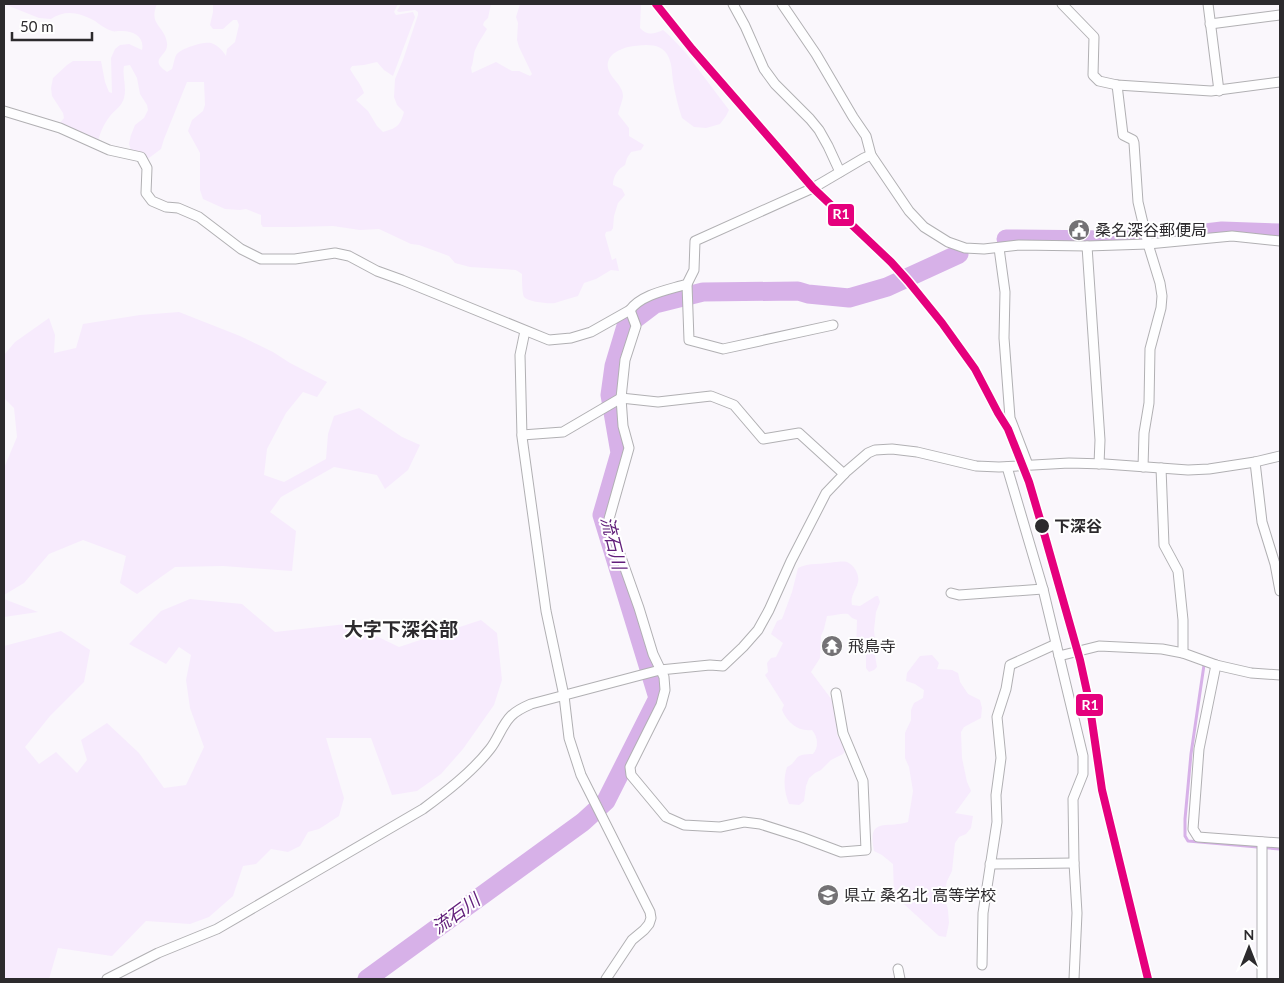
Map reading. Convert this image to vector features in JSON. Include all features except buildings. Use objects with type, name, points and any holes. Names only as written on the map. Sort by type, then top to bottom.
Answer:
[{"type":"street","points":[[733,4],[764,69],[774,84],[819,130],[840,172]]},
{"type":"street","points":[[782,4],[816,54],[866,136],[871,155],[909,211],[924,227],[948,242],[965,248],[984,249],[1019,245],[1088,246],[1147,240],[1232,236],[1280,241]]},
{"type":"street","points":[[1062,4],[1094,38],[1094,75],[1099,81],[1118,85],[1211,91],[1280,82]]},
{"type":"street","points":[[1208,4],[1219,91]]},
{"type":"street","points":[[1210,24],[1280,15]]},
{"type":"street","points":[[1118,85],[1123,135],[1133,140],[1134,144],[1138,202],[1162,296],[1161,308],[1150,349],[1149,403],[1144,433],[1143,467]]},
{"type":"street","points":[[4,111],[60,128],[109,150],[141,157],[147,168],[146,193],[152,201],[199,216],[241,249],[262,259],[295,259],[335,253],[349,256],[377,271],[549,340],[571,338],[591,332],[630,310],[633,305],[650,296],[687,284]]},
{"type":"street","points":[[833,325],[722,348],[689,340],[687,284],[694,270],[695,241],[813,188],[871,155]]},
{"type":"street","points":[[1088,246],[1100,440],[1099,464]]},
{"type":"street","points":[[999,248],[1005,292],[1004,338],[1010,418],[1028,465]]},
{"type":"street","points":[[630,310],[636,326],[625,360],[621,398],[623,426],[629,448],[609,519],[653,654],[664,677],[665,690],[661,705],[630,767],[631,775],[666,818],[684,826],[720,827],[744,822],[760,824],[841,852],[866,850],[862,781],[844,733],[836,693]]},
{"type":"street","points":[[525,331],[520,355],[522,435],[546,611],[564,696],[568,738],[581,775],[650,912],[651,918],[644,930],[632,940],[606,979]]},
{"type":"street","points":[[522,435],[563,432],[621,398],[658,402],[711,396],[734,405],[763,439],[799,433],[844,474]]},
{"type":"street","points":[[107,979],[158,953],[217,929],[422,809],[445,793],[479,761],[490,749],[511,716],[520,709],[532,704],[660,670],[710,665],[723,666],[758,630],[826,493],[868,453],[883,449],[917,452],[976,466],[1007,467],[1069,463],[1188,470],[1209,469],[1280,456]]},
{"type":"street","points":[[1254,462],[1262,522],[1278,564],[1280,591]]},
{"type":"street","points":[[1007,467],[1043,589],[1083,756],[1084,774],[1072,799],[1078,913],[1074,979]]},
{"type":"street","points":[[1161,468],[1164,545],[1178,571],[1183,620],[1183,653]]},
{"type":"street","points":[[951,593],[959,595],[1043,589]]},
{"type":"street","points":[[982,965],[983,914],[997,822],[996,795],[1001,758],[997,717],[1006,689],[1010,665],[1056,644]]},
{"type":"street","points":[[1059,656],[1100,646],[1162,649],[1183,653],[1216,665],[1251,673],[1280,674]]},
{"type":"street","points":[[1216,665],[1199,749],[1193,829],[1198,837],[1280,843]]},
{"type":"street","points":[[1262,842],[1262,979]]},
{"type":"street","points":[[990,864],[1074,863]]},
{"type":"street","points":[[898,969],[900,979]]},
{"type":"shaded area","points":[[4,4],[157,4],[154,17],[166,37],[167,43],[167,48],[159,60],[159,64],[167,72],[172,69],[177,54],[183,49],[198,44],[214,44],[226,56],[227,49],[235,42],[239,25],[237,20],[233,20],[223,29],[213,29],[210,25],[213,4],[398,4],[394,12],[396,15],[413,12],[415,17],[393,76],[377,62],[352,66],[350,69],[364,93],[356,100],[368,111],[383,132],[397,126],[404,112],[397,105],[394,97],[395,79],[418,15],[418,12],[415,10],[397,11],[401,4],[491,4],[488,18],[483,25],[487,29],[474,52],[472,73],[496,62],[512,71],[519,71],[530,76],[532,74],[517,40],[518,23],[516,17],[520,4],[641,4],[640,28],[651,34],[663,30],[669,35],[686,53],[729,110],[720,124],[706,128],[694,127],[682,118],[670,61],[662,49],[651,45],[633,46],[619,50],[611,56],[608,62],[609,71],[620,87],[623,96],[618,114],[629,128],[629,136],[644,145],[641,150],[631,152],[625,165],[616,173],[613,182],[613,185],[622,189],[625,195],[618,203],[613,228],[611,231],[606,232],[605,235],[612,260],[616,258],[619,271],[611,270],[596,279],[584,283],[578,296],[555,303],[539,302],[524,297],[522,274],[516,270],[470,267],[455,263],[449,256],[411,244],[379,229],[360,230],[333,226],[263,227],[261,215],[246,209],[225,209],[203,199],[200,190],[200,153],[188,131],[192,120],[203,111],[205,105],[204,82],[187,82],[161,149],[149,158],[146,159],[132,153],[129,144],[135,125],[144,118],[148,110],[140,94],[137,78],[130,65],[124,66],[125,94],[123,101],[106,122],[98,142],[64,129],[60,123],[64,118],[63,113],[52,96],[53,78],[73,61],[101,61],[105,82],[109,92],[112,93],[111,58],[115,49],[120,45],[129,44],[142,50],[142,41],[133,33],[112,31],[78,14],[62,14],[51,19],[39,18]]},
{"type":"shaded area","points":[[179,312],[240,336],[327,382],[317,397],[303,392],[286,413],[267,449],[264,475],[284,482],[326,459],[328,434],[334,416],[359,408],[402,437],[420,445],[408,470],[385,489],[377,475],[334,467],[281,497],[270,512],[296,531],[292,571],[223,566],[175,567],[137,594],[120,583],[126,556],[83,540],[49,554],[24,583],[4,595],[4,468],[17,437],[14,408],[4,398],[4,355],[15,342],[49,318],[55,335],[54,353],[76,348],[83,324],[140,315]]},
{"type":"shaded area","points":[[842,562],[852,565],[857,573],[858,582],[852,596],[852,605],[860,606],[876,596],[878,596],[880,602],[876,612],[874,630],[874,650],[877,667],[869,672],[866,668],[866,655],[861,651],[856,652],[857,620],[848,614],[827,616],[821,636],[820,658],[811,672],[832,700],[836,713],[837,735],[846,745],[846,750],[809,778],[804,801],[799,805],[789,804],[785,786],[787,767],[799,756],[813,754],[817,742],[812,730],[798,728],[787,718],[782,710],[784,705],[765,675],[768,672],[767,663],[771,658],[776,657],[783,643],[771,634],[777,621],[782,619],[798,568],[807,565]]},
{"type":"shaded area","points":[[4,599],[38,612],[4,617]]},
{"type":"shaded area","points":[[190,599],[242,604],[275,632],[355,623],[370,633],[399,647],[481,620],[497,633],[502,680],[494,705],[463,749],[441,774],[417,791],[392,795],[371,738],[326,738],[344,798],[339,816],[319,829],[308,832],[300,846],[288,852],[271,849],[256,864],[243,866],[233,896],[209,917],[190,924],[146,921],[112,956],[58,948],[49,979],[4,979],[4,646],[61,631],[90,650],[84,682],[50,716],[25,747],[39,764],[56,752],[77,773],[87,760],[81,740],[107,723],[139,753],[164,788],[186,785],[204,747],[190,708],[186,680],[191,655],[179,647],[166,664],[129,644],[161,611]]},
{"type":"shaded area","points":[[932,655],[939,663],[937,669],[952,670],[958,673],[960,682],[968,694],[980,700],[982,708],[981,718],[964,727],[961,732],[962,758],[971,791],[955,813],[973,816],[971,828],[966,834],[959,837],[955,843],[952,871],[947,881],[944,895],[949,923],[946,937],[939,936],[894,895],[893,864],[874,851],[873,840],[873,833],[876,828],[908,822],[913,791],[909,767],[905,758],[905,733],[911,720],[911,710],[914,703],[923,698],[924,690],[906,681],[907,673],[920,656]]},
{"type":"waterway","name":"流石川","points":[[1006,239],[1112,240],[1171,237],[1222,231],[1280,233]]},
{"type":"waterway","name":"流石川","points":[[367,979],[583,822],[606,801],[658,698],[602,515],[620,453],[610,395],[614,366],[626,326],[655,304],[703,292],[798,291],[808,294],[849,298],[887,287],[959,254]]},
{"type":"waterway","points":[[1204,665],[1191,754],[1185,836],[1188,841],[1280,849]]},
{"type":"transit line","name":"R1","points":[[656,4],[692,49],[813,188],[891,262],[908,281],[942,323],[975,369],[1008,429],[1029,482],[1080,660],[1089,701],[1102,790],[1148,979]]},
{"type":"place","name":"桑名深谷郵便局","points":[[1079,230]]},
{"type":"place","name":"下深谷","points":[[1042,526]]},
{"type":"place","name":"飛鳥寺","points":[[832,646]]},
{"type":"place","name":"県立 桑名北 高等学校","points":[[828,895]]},
{"type":"district","name":"大字下深谷部","points":[[401,629]]}]
